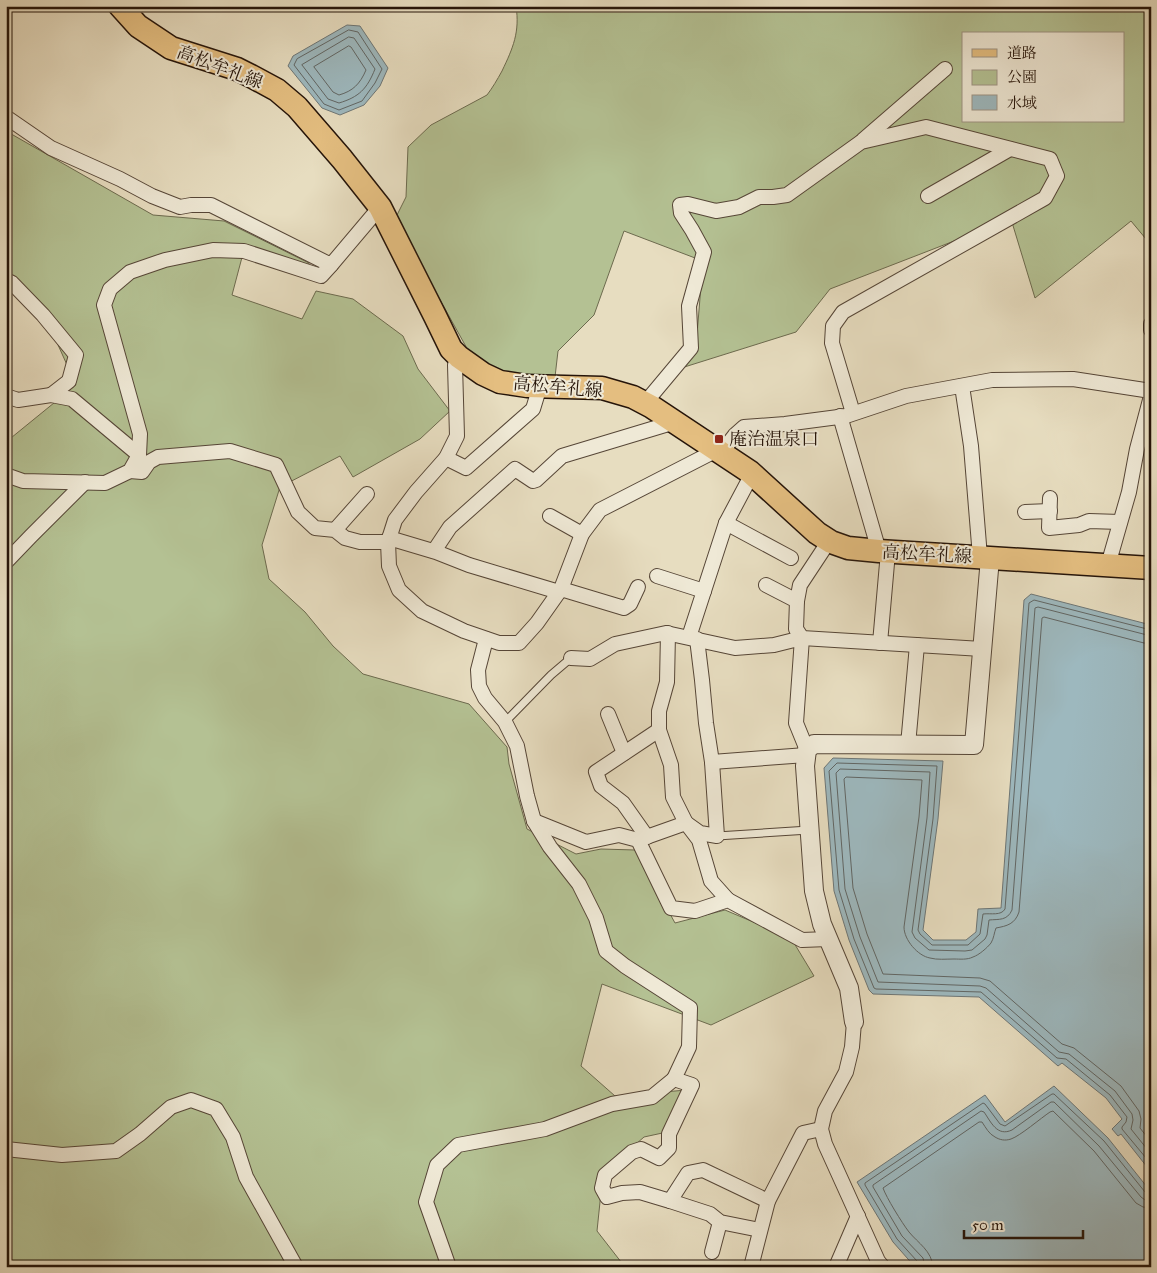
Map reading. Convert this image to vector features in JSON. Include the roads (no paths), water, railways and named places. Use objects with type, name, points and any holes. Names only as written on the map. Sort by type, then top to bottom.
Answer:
[{"type":"main road","name":"高松牟礼線","points":[[120,6],[138,26],[171,48],[237,70],[261,81],[277,90],[304,115],[380,207],[451,349],[483,374],[500,382],[527,386],[602,388],[633,396],[752,474],[817,533],[830,541],[848,548],[1151,568]]},
{"type":"street","points":[[645,403],[691,348],[689,306],[704,252],[681,213],[680,205],[688,204],[716,211],[739,207],[759,197],[787,195],[861,142],[945,69]]},
{"type":"street","points":[[6,117],[51,148],[120,179],[152,196],[180,207],[190,205],[211,206],[331,265]]},
{"type":"street","points":[[861,142],[926,127],[1050,159],[1057,176],[1045,198],[843,312],[833,326],[832,343],[847,415],[883,551],[880,643]]},
{"type":"street","points":[[928,196],[1010,149]]},
{"type":"street","points":[[130,471],[139,455],[140,434],[104,305],[110,290],[130,272],[165,260],[212,250],[244,251],[321,276],[380,207]]},
{"type":"street","points":[[6,280],[12,283],[43,315],[76,355],[69,381],[51,395]]},
{"type":"street","points":[[1151,324],[1151,330]]},
{"type":"street","points":[[459,357],[455,364],[456,436],[446,458],[416,492],[395,520],[388,540],[389,566],[399,590],[422,611],[464,631],[499,643],[519,643],[537,623],[560,590],[582,534],[600,510],[719,451],[744,427],[785,424],[847,415],[906,396],[992,380],[1074,379],[1151,391]]},
{"type":"street","points":[[446,458],[466,468],[533,409],[540,386]]},
{"type":"street","points":[[712,762],[806,752],[814,744],[974,745],[982,649],[985,557],[962,386]]},
{"type":"street","points":[[6,396],[18,400],[51,395],[72,399],[139,455]]},
{"type":"street","points":[[1108,565],[1151,396]]},
{"type":"street","points":[[434,551],[450,527],[515,469],[532,481],[536,480],[562,456],[675,422]]},
{"type":"street","points":[[6,475],[23,481],[105,483],[130,471],[142,472],[149,462],[158,457],[230,452],[276,466],[298,512],[315,528],[335,530],[345,538],[360,542],[388,540],[434,551],[469,565],[624,608],[630,604],[638,587]]},
{"type":"street","points":[[686,823],[700,833],[717,836],[712,762],[702,680],[693,638],[704,591],[726,523],[752,474]]},
{"type":"street","points":[[6,562],[85,482]]},
{"type":"street","points":[[335,530],[367,494]]},
{"type":"street","points":[[1025,512],[1050,504],[1050,528],[1079,526],[1090,521],[1120,522]]},
{"type":"street","points":[[550,516],[582,534]]},
{"type":"street","points":[[726,523],[791,558]]},
{"type":"street","points":[[830,541],[800,585],[797,601],[796,630],[802,638],[796,723],[806,752],[805,766],[814,891],[822,924],[849,988],[854,1022],[852,1047],[846,1072],[825,1111],[822,1130],[825,1144],[878,1261],[883,1267]]},
{"type":"street","points":[[657,576],[704,591]]},
{"type":"street","points":[[766,585],[797,601]]},
{"type":"street","points":[[571,658],[590,659],[615,644],[666,633],[735,648],[774,646],[802,638],[982,649]]},
{"type":"street","points":[[668,634],[667,682],[659,711],[659,730],[670,765],[673,797],[686,823],[699,840],[711,881],[728,900],[802,940],[828,939]]},
{"type":"street","points":[[450,1267],[426,1202],[437,1165],[458,1145],[545,1128],[612,1104],[652,1098],[674,1079],[689,1047],[690,1008],[625,966],[606,951],[596,918],[578,884],[550,847],[534,821],[517,746],[505,722],[485,698],[479,686],[478,670],[486,639]]},
{"type":"street","points":[[908,745],[917,645]]},
{"type":"street","points":[[608,714],[624,753]]},
{"type":"street","points":[[659,730],[596,772],[601,786],[623,803],[642,839],[671,908],[695,911],[728,900]]},
{"type":"street","points":[[534,821],[586,842],[618,835],[642,839],[686,823]]},
{"type":"street","points":[[674,1079],[692,1085],[670,1134],[669,1148],[659,1158],[641,1149],[632,1152],[605,1175],[602,1188],[607,1197],[622,1193],[640,1192],[710,1214],[720,1222],[760,1230]]},
{"type":"street","points":[[6,1149],[62,1155],[116,1151],[140,1134],[171,1107],[191,1100],[216,1109],[233,1137],[246,1177],[296,1267]]},
{"type":"street","points":[[751,1267],[768,1201],[803,1133],[822,1130]]},
{"type":"street","points":[[670,1201],[688,1173],[703,1170],[768,1201]]},
{"type":"street","points":[[836,1267],[858,1216]]},
{"type":"street","points":[[712,1252],[720,1222]]},
{"type":"lane","points":[[505,722],[551,674],[571,658]]},
{"type":"lane","points":[[717,836],[810,830]]},
{"type":"water","points":[[347,25],[360,26],[388,68],[380,86],[364,105],[340,115],[322,108],[288,66],[293,56]]},
{"type":"water","points":[[1031,594],[1151,625],[1151,1172],[1121,1134],[1118,1136],[1112,1129],[1122,1119],[1106,1098],[1062,1063],[1058,1066],[979,997],[873,994],[869,990],[849,940],[834,891],[824,768],[833,758],[943,761],[938,819],[923,930],[933,940],[966,940],[976,932],[978,909],[1001,908],[1024,600]]},
{"type":"water","points":[[1054,1086],[1108,1138],[1151,1192],[1151,1267],[915,1267],[893,1242],[857,1182],[985,1095],[1005,1122]]},
{"type":"place","name":"庵治温泉口","points":[[719,439]]}]
